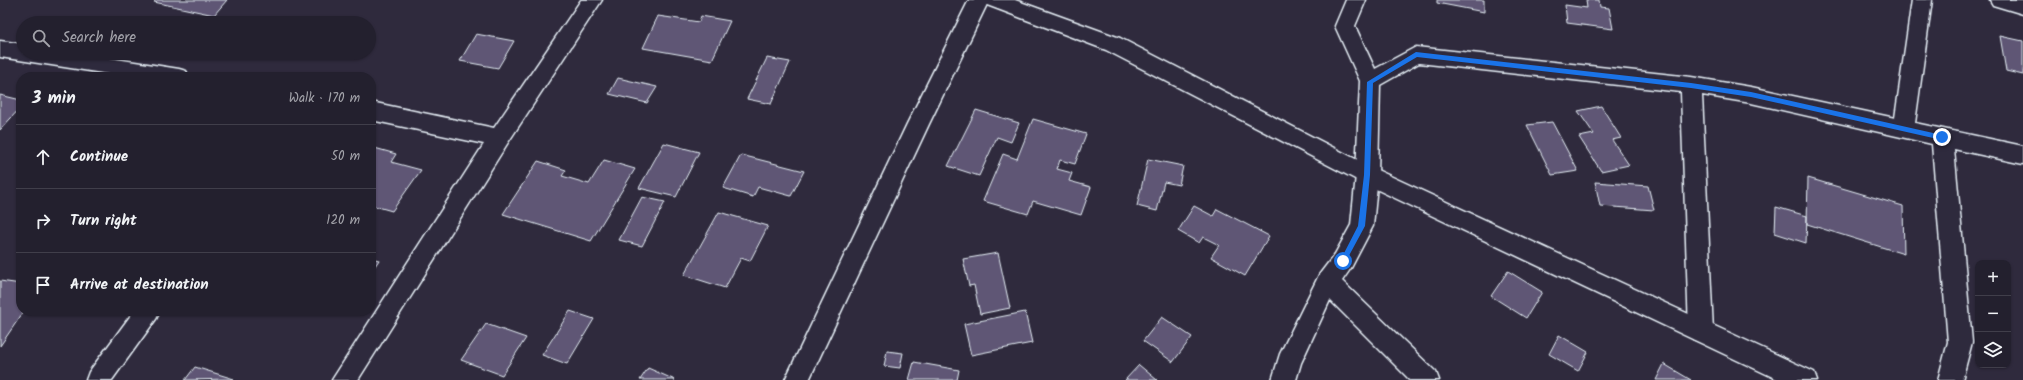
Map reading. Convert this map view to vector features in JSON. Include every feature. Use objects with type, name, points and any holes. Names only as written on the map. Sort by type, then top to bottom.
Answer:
[{"type":"street","points":[[344,380],[499,138],[592,0]]},
{"type":"street","points":[[797,380],[918,124],[979,0]]},
{"type":"street","points":[[994,0],[1113,44],[1367,175],[1805,380]]},
{"type":"street","points":[[1284,380],[1289,362],[1327,282],[1343,261],[1362,226],[1367,175],[1370,82],[1345,26],[1356,0]]},
{"type":"street","points":[[1904,128],[1922,0]]},
{"type":"street","points":[[2000,0],[2023,7]]},
{"type":"street","points":[[0,49],[16,51]]},
{"type":"street","points":[[1370,82],[1416,55],[1691,85],[1751,95],[2023,155]]},
{"type":"street","points":[[71,60],[147,72]]},
{"type":"street","points":[[1691,85],[1702,331]]},
{"type":"street","points":[[376,112],[499,138]]},
{"type":"street","points":[[1942,137],[1960,342],[1950,380]]},
{"type":"street","points":[[1327,282],[1427,380]]},
{"type":"street","points":[[98,380],[144,316]]},
{"type":"building","points":[[156,0],[227,0],[214,15],[154,2]]},
{"type":"building","points":[[1437,0],[1484,0],[1484,12],[1437,3]]},
{"type":"building","points":[[1586,0],[1599,0],[1600,7],[1609,8],[1613,29],[1567,23],[1565,5],[1587,8]]},
{"type":"building","points":[[658,16],[699,22],[701,16],[730,21],[712,60],[643,48]]},
{"type":"building","points":[[476,34],[514,41],[498,68],[460,61]]},
{"type":"building","points":[[2000,36],[2023,41],[2023,75],[2006,71]]},
{"type":"building","points":[[767,58],[790,62],[771,104],[747,99]]},
{"type":"building","points":[[618,78],[657,87],[647,103],[609,94]]},
{"type":"building","points":[[0,95],[16,99],[16,112],[0,130]]},
{"type":"building","points":[[1601,106],[1621,138],[1612,140],[1629,165],[1601,171],[1579,137],[1594,134],[1578,111]]},
{"type":"building","points":[[976,110],[1019,123],[1011,142],[997,137],[979,176],[948,166]]},
{"type":"building","points":[[1033,119],[1086,134],[1075,164],[1060,160],[1057,169],[1072,173],[1069,181],[1091,187],[1081,215],[1033,201],[1028,214],[983,201],[1003,154],[1017,159]]},
{"type":"building","points":[[1552,122],[1578,171],[1552,175],[1527,125]]},
{"type":"building","points":[[664,143],[699,152],[676,197],[639,188]]},
{"type":"building","points":[[376,148],[396,154],[391,162],[421,170],[392,211],[376,206]]},
{"type":"building","points":[[741,155],[804,171],[791,196],[758,187],[753,197],[723,188]]},
{"type":"building","points":[[1148,159],[1183,166],[1179,185],[1164,182],[1157,211],[1137,206]]},
{"type":"building","points":[[604,160],[635,169],[591,241],[503,214],[538,161],[566,170],[562,176],[589,184]]},
{"type":"building","points":[[1808,178],[1903,206],[1904,254],[1807,224]]},
{"type":"building","points":[[1595,182],[1648,186],[1654,210],[1600,206]]},
{"type":"building","points":[[642,197],[665,202],[642,246],[619,240]]},
{"type":"building","points":[[1194,206],[1213,216],[1217,209],[1269,236],[1245,276],[1211,257],[1219,245],[1203,237],[1199,243],[1178,231]]},
{"type":"building","points":[[1776,207],[1807,216],[1806,243],[1775,233]]},
{"type":"building","points":[[719,212],[768,226],[750,261],[741,258],[725,288],[684,275]]},
{"type":"building","points":[[998,253],[1010,308],[980,314],[974,285],[969,286],[963,259]]},
{"type":"building","points":[[1508,271],[1542,292],[1526,318],[1491,296]]},
{"type":"building","points":[[0,281],[16,283],[16,316],[21,316],[0,346]]},
{"type":"building","points":[[570,311],[594,319],[567,364],[542,355]]},
{"type":"building","points":[[1025,312],[1032,343],[971,355],[964,324]]},
{"type":"building","points":[[1162,317],[1192,337],[1173,362],[1143,341]]},
{"type":"building","points":[[486,324],[526,338],[502,375],[461,360]]},
{"type":"building","points":[[1559,335],[1588,352],[1578,371],[1549,354]]},
{"type":"building","points":[[887,351],[903,353],[900,368],[884,366]]},
{"type":"building","points":[[914,362],[959,370],[957,380],[909,380]]},
{"type":"building","points":[[1664,364],[1691,380],[1656,380]]},
{"type":"building","points":[[1139,365],[1157,380],[1125,380]]},
{"type":"building","points":[[195,367],[234,379],[185,380]]},
{"type":"building","points":[[648,368],[675,380],[640,380]]},
{"type":"route","points":[[1343,261],[1362,226],[1367,175],[1370,82],[1416,55],[1691,85],[1751,95],[1942,137]]}]
